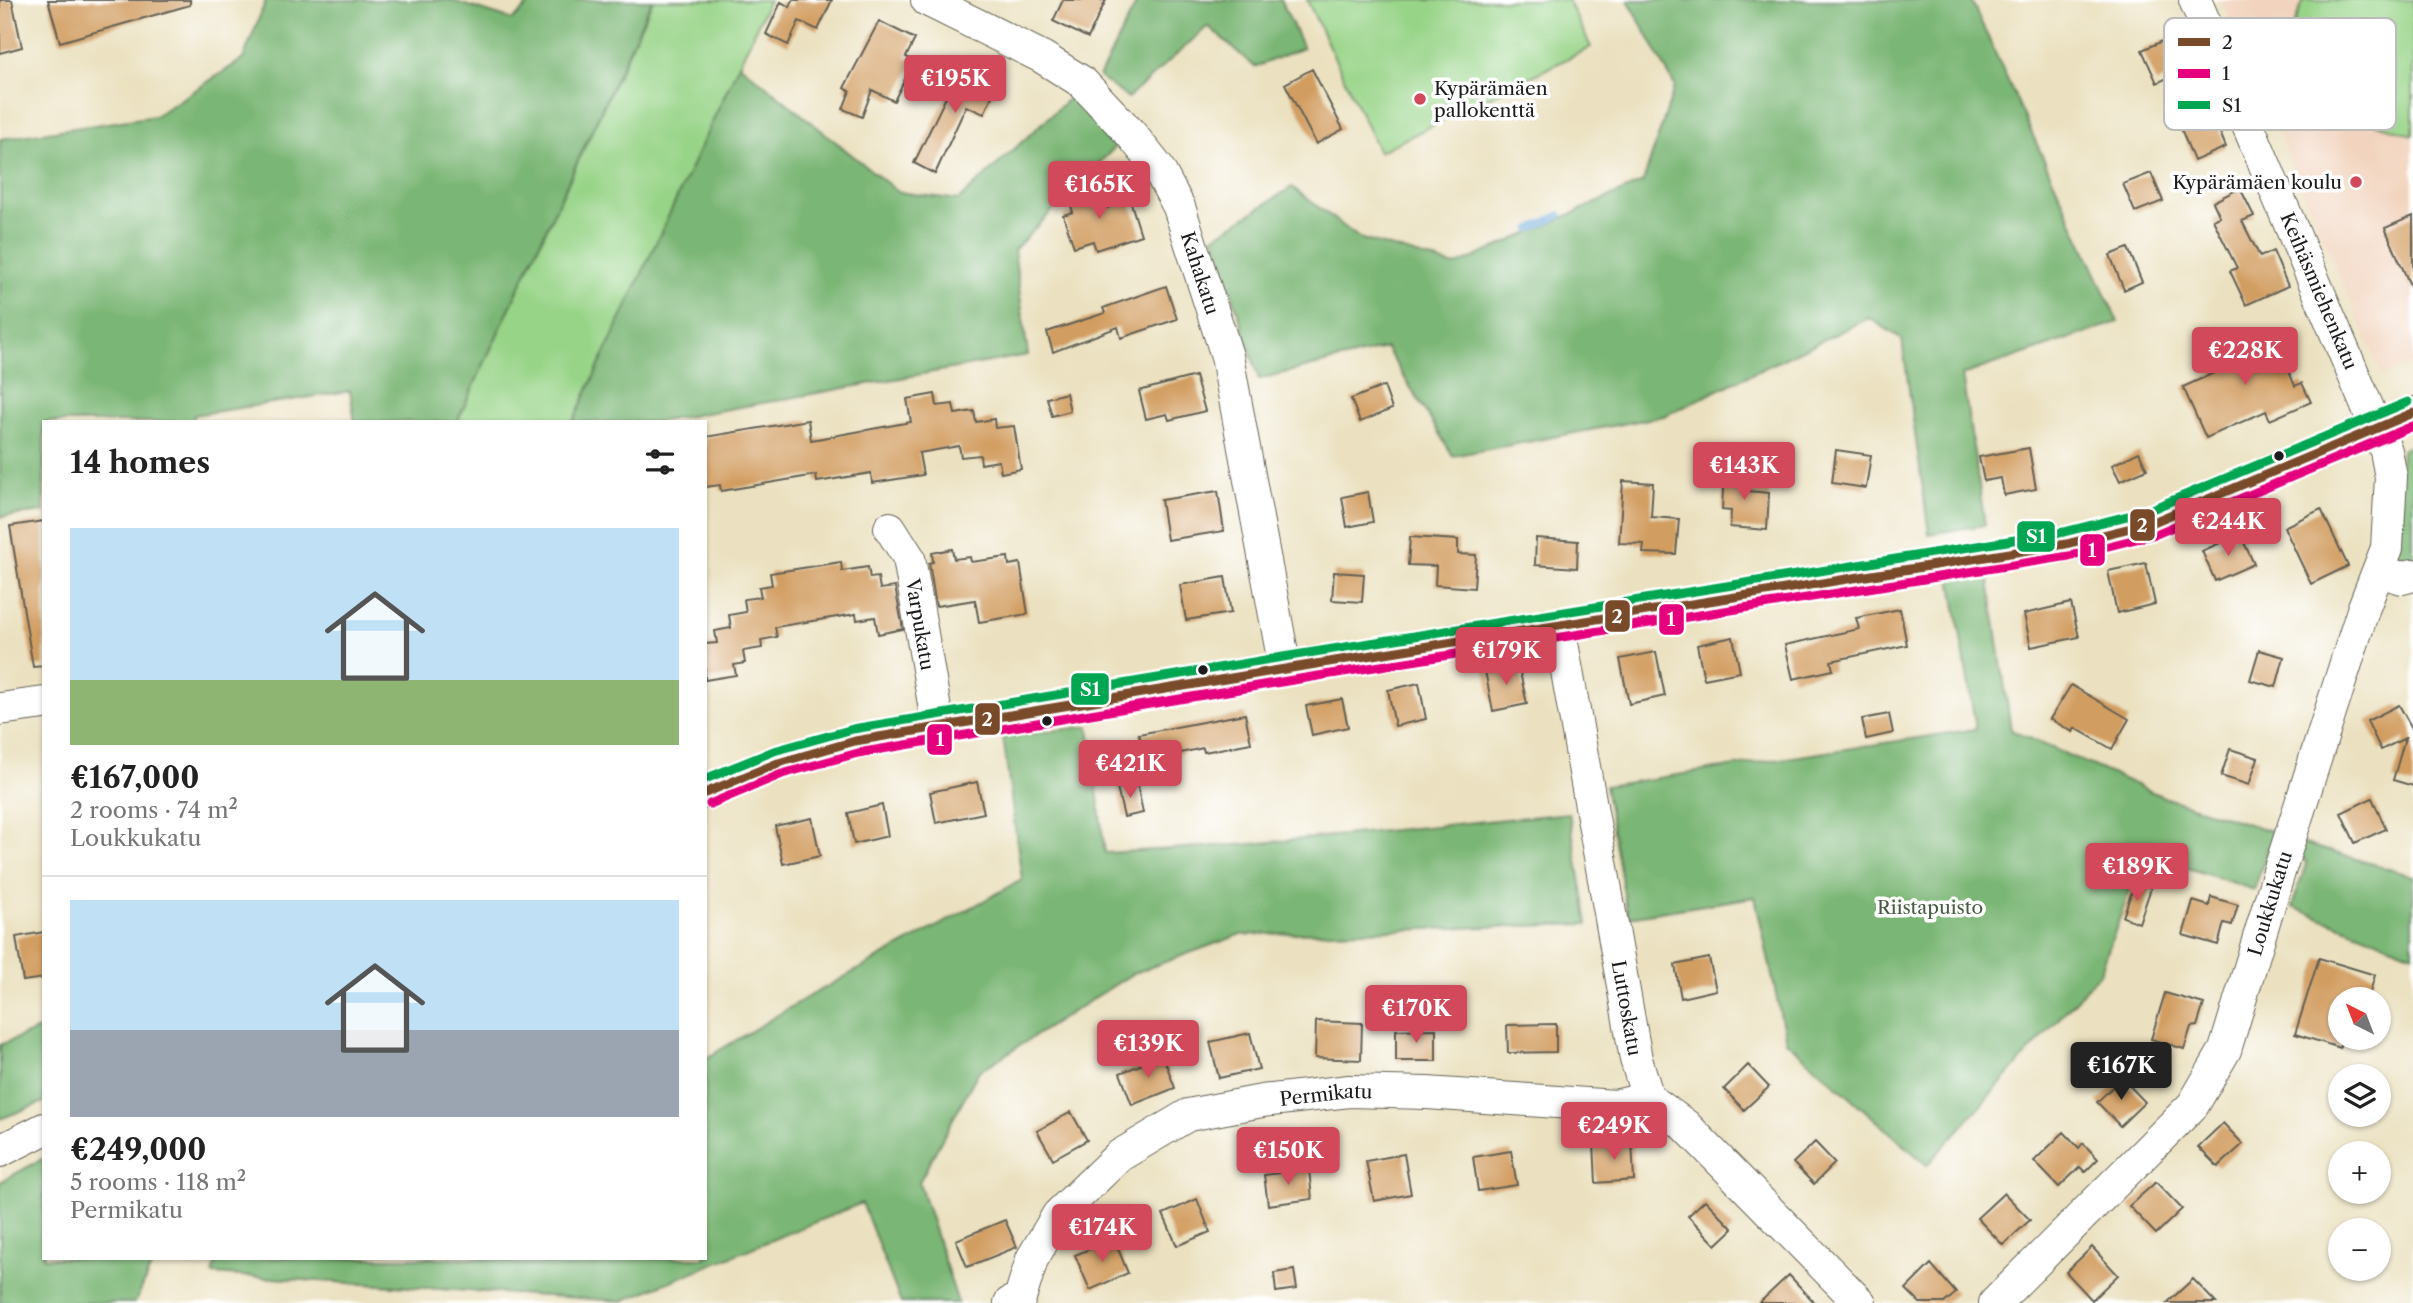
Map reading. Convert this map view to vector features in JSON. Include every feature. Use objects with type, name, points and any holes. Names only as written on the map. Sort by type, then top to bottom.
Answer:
[{"type":"street","name":"Kahakatu","points":[[927,0],[1042,57],[1082,82],[1131,134],[1158,168],[1180,207],[1227,356],[1285,669]]},
{"type":"street","name":"Keihäsmiehenkatu","points":[[2195,0],[2203,18]]},
{"type":"street","name":"Keihäsmiehenkatu","points":[[2251,130],[2378,428]]},
{"type":"street","points":[[707,792],[798,755],[855,741],[2106,536],[2151,523],[2413,413]]},
{"type":"street","name":"Loukkukatu","points":[[1995,1303],[2193,1105],[2225,1049],[2364,607],[2387,548],[2391,477],[2378,428]]},
{"type":"street","name":"Varpukatu","points":[[890,528],[909,558],[937,727]]},
{"type":"street","points":[[2379,571],[2402,578],[2413,575]]},
{"type":"street","name":"Luttoskatu","points":[[1559,626],[1636,1059],[1648,1098]]},
{"type":"street","points":[[0,709],[42,703]]},
{"type":"street","name":"Permikatu","points":[[1017,1301],[1032,1259],[1058,1214],[1119,1156],[1188,1115],[1262,1101],[1349,1091],[1427,1093],[1615,1106],[1648,1098]]},
{"type":"street","points":[[1648,1098],[1685,1125],[1860,1303]]},
{"type":"street","points":[[0,1151],[42,1130]]},
{"type":"shaded area","name":"Kypärämäen koulu","points":[[2221,0],[2413,0],[2413,363],[2382,376],[2277,130],[2396,130],[2396,18],[2229,18]]},
{"type":"green space","points":[[266,0],[450,0],[513,20],[533,0],[652,0],[458,420],[355,420],[350,391],[194,415],[193,420],[42,420],[42,512],[0,517],[0,139],[155,116],[243,59]]},
{"type":"green space","points":[[653,0],[769,0],[574,420],[458,420]]},
{"type":"green space","points":[[1138,0],[1281,0],[1303,48],[1255,67],[1208,26],[1128,98],[1099,77]]},
{"type":"green space","name":"Kypärämäen pallokenttä","points":[[1307,0],[1568,0],[1591,47],[1379,152]]},
{"type":"green space","points":[[1628,0],[1971,0],[2118,322],[1962,375],[1985,525],[1929,534],[1902,339],[1869,318],[1664,416],[1453,456],[1386,348],[1259,379],[1214,237],[1292,187],[1359,238],[1455,266],[1643,182],[1675,86]]},
{"type":"green space","points":[[2304,0],[2413,0],[2413,135],[2396,130],[2396,18],[2297,18]]},
{"type":"green space","points":[[739,64],[898,192],[959,200],[1076,92],[1123,139],[1014,250],[1028,355],[668,420],[574,420]]},
{"type":"green space","points":[[2413,445],[2413,566],[2407,567],[2394,557],[2401,449]]},
{"type":"green space","name":"Riistapuisto","points":[[1988,573],[2011,730],[2166,798],[2274,832],[2254,890],[2143,853],[2100,973],[1927,1165],[1786,1041],[1755,897],[1628,917],[1605,786],[1976,729],[1951,578]]},
{"type":"green space","points":[[1089,726],[1105,853],[1250,844],[1569,813],[1588,924],[1239,935],[1132,974],[978,1072],[919,1182],[958,1303],[901,1303],[862,1203],[622,1301],[212,1274],[217,1260],[707,1260],[707,1058],[804,999],[1022,880],[1003,737]]},
{"type":"green space","points":[[2302,843],[2413,876],[2413,954],[2292,907],[2307,861],[2298,855]]},
{"type":"green space","points":[[42,1028],[42,1103],[0,1119],[0,1045]]},
{"type":"green space","points":[[42,1159],[42,1260],[154,1260],[135,1303],[0,1303],[0,1182]]},
{"type":"building","points":[[0,0],[12,0],[22,47],[0,53]]},
{"type":"building","points":[[48,0],[190,0],[190,5],[60,42]]},
{"type":"building","points":[[793,0],[832,0],[818,30],[799,21],[788,45],[766,34],[781,2],[790,7]]},
{"type":"building","points":[[1063,0],[1106,0],[1088,38],[1053,21]]},
{"type":"building","points":[[879,21],[915,39],[906,57],[914,61],[894,101],[872,90],[862,117],[843,109],[850,91],[844,88]]},
{"type":"building","points":[[2164,40],[2164,80],[2157,83],[2142,50]]},
{"type":"building","points":[[961,66],[998,83],[984,114],[966,106],[935,174],[914,163]]},
{"type":"building","points":[[1312,69],[1343,129],[1316,144],[1285,84]]},
{"type":"building","points":[[2182,130],[2219,130],[2226,147],[2194,161]]},
{"type":"building","points":[[2151,173],[2163,201],[2135,212],[2123,184]]},
{"type":"building","points":[[1089,186],[1098,211],[1130,200],[1141,235],[1096,250],[1093,241],[1074,247],[1063,215],[1073,212],[1067,194]]},
{"type":"building","points":[[2240,188],[2254,216],[2242,221],[2260,257],[2273,251],[2288,286],[2246,305],[2230,271],[2237,268],[2213,220],[2220,217],[2213,202]]},
{"type":"building","points":[[2413,216],[2413,292],[2385,228]]},
{"type":"building","points":[[2128,248],[2142,282],[2124,290],[2110,255]]},
{"type":"building","points":[[1166,286],[1177,319],[1121,338],[1118,327],[1053,352],[1047,332],[1105,313],[1103,308]]},
{"type":"building","points":[[2272,332],[2295,386],[2302,383],[2311,402],[2270,420],[2266,411],[2206,438],[2183,387],[2214,373],[2209,360]]},
{"type":"building","points":[[1195,376],[1205,411],[1169,420],[1167,414],[1146,419],[1139,391]]},
{"type":"building","points":[[1384,386],[1392,409],[1360,422],[1351,399]]},
{"type":"building","points":[[1066,393],[1070,411],[1052,416],[1047,398]]},
{"type":"building","points":[[935,394],[937,406],[953,404],[955,414],[974,411],[976,422],[994,419],[995,428],[1014,426],[1021,469],[1001,473],[999,461],[981,464],[980,455],[961,457],[959,446],[919,453],[923,475],[872,483],[871,473],[817,482],[816,475],[721,491],[720,485],[707,487],[707,437],[808,420],[811,440],[911,422],[907,399]]},
{"type":"building","points":[[2029,448],[2036,489],[2004,495],[2001,478],[1984,481],[1979,457]]},
{"type":"building","points":[[1836,450],[1871,455],[1866,488],[1832,483]]},
{"type":"building","points":[[2139,452],[2147,469],[2120,481],[2112,465]]},
{"type":"building","points":[[1724,469],[1749,471],[1748,491],[1769,493],[1767,530],[1730,527],[1731,511],[1722,510]]},
{"type":"building","points":[[1623,481],[1653,483],[1651,517],[1679,519],[1676,554],[1643,553],[1644,544],[1619,543]]},
{"type":"building","points":[[1218,491],[1224,531],[1167,540],[1161,500]]},
{"type":"building","points":[[1368,492],[1373,522],[1347,527],[1342,497]]},
{"type":"building","points":[[2321,509],[2348,566],[2311,584],[2284,527]]},
{"type":"building","points":[[42,521],[42,666],[33,667],[10,526]]},
{"type":"building","points":[[2240,534],[2254,564],[2215,581],[2202,551]]},
{"type":"building","points":[[1410,537],[1458,540],[1458,554],[1476,555],[1474,588],[1435,585],[1436,566],[1408,565]]},
{"type":"building","points":[[1536,538],[1578,541],[1577,568],[1535,565]]},
{"type":"building","points":[[952,549],[954,559],[970,557],[971,562],[1008,557],[1009,565],[1020,563],[1028,614],[979,622],[975,600],[936,606],[929,563],[933,562],[932,553]]},
{"type":"building","points":[[841,562],[842,571],[868,567],[870,578],[878,577],[880,589],[895,587],[903,629],[878,634],[875,617],[857,620],[856,614],[775,627],[777,637],[761,640],[762,648],[743,651],[745,663],[734,665],[736,675],[707,680],[707,644],[717,643],[715,631],[731,628],[729,615],[746,612],[744,599],[761,597],[759,587],[772,585],[770,573]]},
{"type":"building","points":[[2146,563],[2155,604],[2117,613],[2108,571]]},
{"type":"building","points":[[1334,572],[1364,574],[1362,602],[1332,600]]},
{"type":"building","points":[[1225,577],[1231,613],[1186,620],[1180,585]]},
{"type":"building","points":[[2071,603],[2079,637],[2031,647],[2024,614]]},
{"type":"building","points":[[1900,609],[1907,645],[1831,661],[1833,670],[1793,679],[1785,645],[1859,629],[1856,618]]},
{"type":"building","points":[[1733,637],[1740,672],[1704,679],[1697,645]]},
{"type":"building","points":[[2259,650],[2284,657],[2276,687],[2250,680]]},
{"type":"building","points":[[1656,652],[1665,696],[1629,704],[1620,659]]},
{"type":"building","points":[[1518,663],[1527,704],[1493,711],[1485,671]]},
{"type":"building","points":[[1419,683],[1426,719],[1395,726],[1388,690]]},
{"type":"building","points":[[2071,685],[2129,719],[2112,749],[2075,728],[2073,732],[2050,719]]},
{"type":"building","points":[[1342,699],[1348,727],[1312,735],[1306,706]]},
{"type":"building","points":[[2399,705],[2413,730],[2413,786],[2393,780],[2405,738],[2381,750],[2367,721]]},
{"type":"building","points":[[1245,714],[1251,743],[1204,752],[1203,748],[1145,761],[1139,734]]},
{"type":"building","points":[[1889,714],[1893,733],[1866,739],[1862,719]]},
{"type":"building","points":[[2230,749],[2258,758],[2249,785],[2221,776]]},
{"type":"building","points":[[977,782],[984,813],[936,823],[930,792]]},
{"type":"building","points":[[1137,784],[1143,813],[1124,817],[1117,788]]},
{"type":"building","points":[[2372,798],[2386,829],[2355,843],[2341,813]]},
{"type":"building","points":[[882,805],[888,836],[854,844],[848,813]]},
{"type":"building","points":[[812,818],[820,856],[783,864],[775,826]]},
{"type":"building","points":[[2135,882],[2151,888],[2139,923],[2123,917]]},
{"type":"building","points":[[2211,897],[2238,905],[2232,925],[2224,923],[2218,945],[2183,935],[2193,901],[2209,906]]},
{"type":"building","points":[[42,932],[42,978],[23,981],[16,937]]},
{"type":"building","points":[[1709,958],[1716,990],[1681,998],[1675,965]]},
{"type":"building","points":[[2319,958],[2375,975],[2372,987],[2328,987],[2328,1044],[2295,1034]]},
{"type":"building","points":[[2165,993],[2204,1004],[2197,1026],[2191,1027],[2184,1049],[2151,1039]]},
{"type":"building","points":[[1316,1021],[1362,1023],[1361,1060],[1315,1058]]},
{"type":"building","points":[[1556,1024],[1556,1052],[1508,1053],[1507,1025]]},
{"type":"building","points":[[1436,1029],[1436,1061],[1396,1061],[1396,1030]]},
{"type":"building","points":[[1250,1033],[1259,1069],[1219,1078],[1210,1042]]},
{"type":"building","points":[[1163,1056],[1175,1088],[1132,1105],[1120,1073]]},
{"type":"building","points":[[1748,1065],[1769,1087],[1744,1110],[1724,1089]]},
{"type":"building","points":[[2122,1078],[2145,1102],[2120,1126],[2097,1102]]},
{"type":"building","points":[[1071,1112],[1087,1140],[1053,1159],[1037,1131]]},
{"type":"building","points":[[2223,1123],[2243,1144],[2218,1167],[2198,1147]]},
{"type":"building","points":[[2064,1132],[2079,1148],[2083,1143],[2098,1159],[2085,1172],[2080,1167],[2059,1187],[2034,1161]]},
{"type":"building","points":[[1632,1141],[1634,1180],[1596,1183],[1594,1143]]},
{"type":"building","points":[[1815,1142],[1835,1163],[1814,1184],[1793,1163]]},
{"type":"building","points":[[1511,1151],[1517,1185],[1478,1191],[1473,1157]]},
{"type":"building","points":[[1404,1154],[1411,1194],[1374,1201],[1366,1161]]},
{"type":"building","points":[[1309,1169],[1312,1199],[1268,1205],[1264,1175]]},
{"type":"building","points":[[2156,1182],[2182,1209],[2156,1234],[2129,1206]]},
{"type":"building","points":[[2004,1193],[2030,1220],[2003,1245],[1977,1218]]},
{"type":"building","points":[[1197,1199],[1210,1232],[1177,1246],[1163,1214]]},
{"type":"building","points":[[1705,1200],[1733,1229],[1716,1245],[1688,1216]]},
{"type":"building","points":[[1005,1220],[1017,1247],[967,1267],[956,1240]]},
{"type":"building","points":[[1114,1239],[1128,1273],[1090,1290],[1075,1255]]},
{"type":"building","points":[[2092,1247],[2118,1275],[2092,1300],[2066,1272]]},
{"type":"building","points":[[1931,1264],[1956,1293],[1944,1303],[1920,1303],[1906,1289]]},
{"type":"building","points":[[1294,1270],[1297,1289],[1276,1292],[1274,1273]]},
{"type":"building","points":[[1789,1275],[1815,1303],[1759,1303]]},
{"type":"building","points":[[2193,1279],[2216,1303],[2167,1303]]},
{"type":"waterway","points":[[1531,229],[1560,215]]},
{"type":"transit line","name":"S1","points":[[707,778],[774,751],[853,729],[2064,532],[2147,511],[2408,402]]},
{"type":"transit line","name":"2","points":[[707,792],[778,763],[855,741],[2066,544],[2151,523],[2413,413]]},
{"type":"transit line","name":"1","points":[[710,804],[782,774],[858,753],[1287,681],[2069,556],[2156,534],[2413,426]]},
{"type":"place","name":"Kypärämäen pallokenttä","points":[[1420,99]]},
{"type":"place","name":"Kypärämäen koulu","points":[[2356,182]]}]
